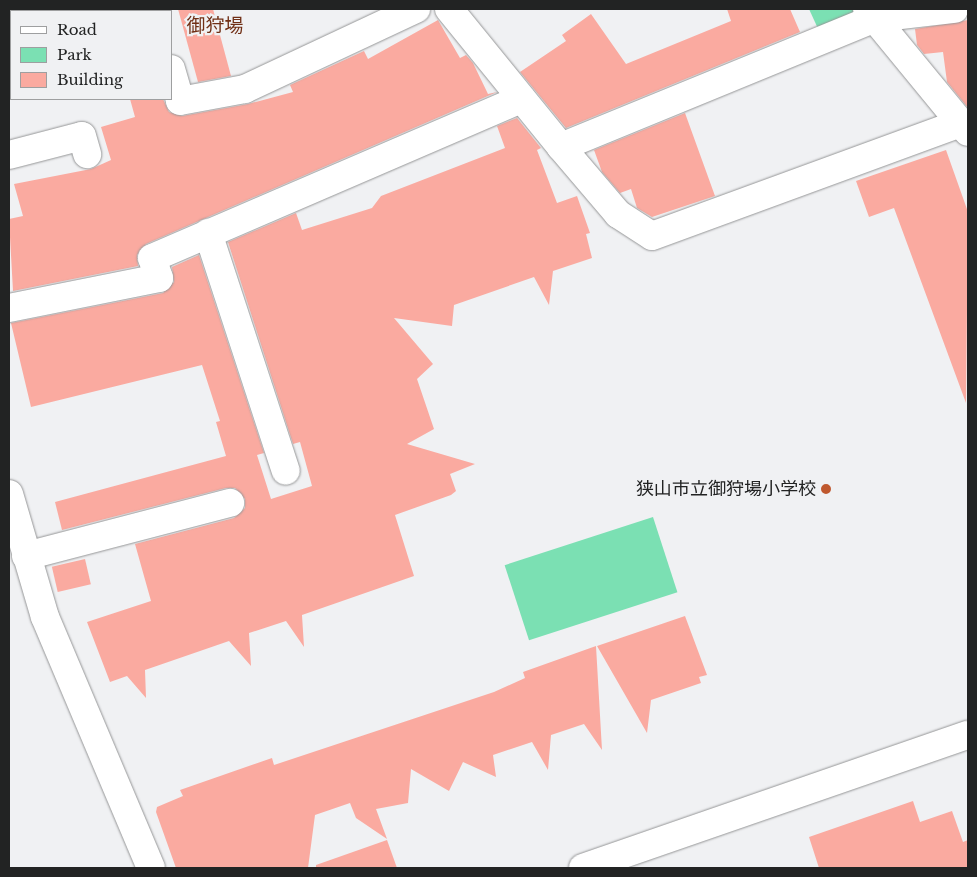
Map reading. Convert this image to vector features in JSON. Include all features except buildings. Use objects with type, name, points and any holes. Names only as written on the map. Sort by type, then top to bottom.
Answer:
[{"type":"street","points":[[172,73],[180,101],[245,90],[416,9]]},
{"type":"street","points":[[449,9],[560,148],[618,214],[652,236],[965,127],[871,13]]},
{"type":"street","points":[[560,148],[871,13],[954,9]]},
{"type":"street","points":[[9,308],[159,278],[152,258],[521,99]]},
{"type":"street","points":[[9,155],[82,136],[87,154]]},
{"type":"street","points":[[208,233],[286,471]]},
{"type":"street","points":[[9,494],[26,556],[46,617],[151,868]]},
{"type":"street","points":[[26,556],[230,503]]},
{"type":"street","points":[[583,868],[968,735]]},
{"type":"green space","points":[[809,9],[857,9],[852,21],[820,33]]},
{"type":"green space","points":[[653,517],[677,592],[529,640],[505,565]]},
{"type":"place","name":"狭山市立御狩場小学校","points":[[826,489]]},
{"type":"district","name":"御狩場","points":[[215,26]]}]
